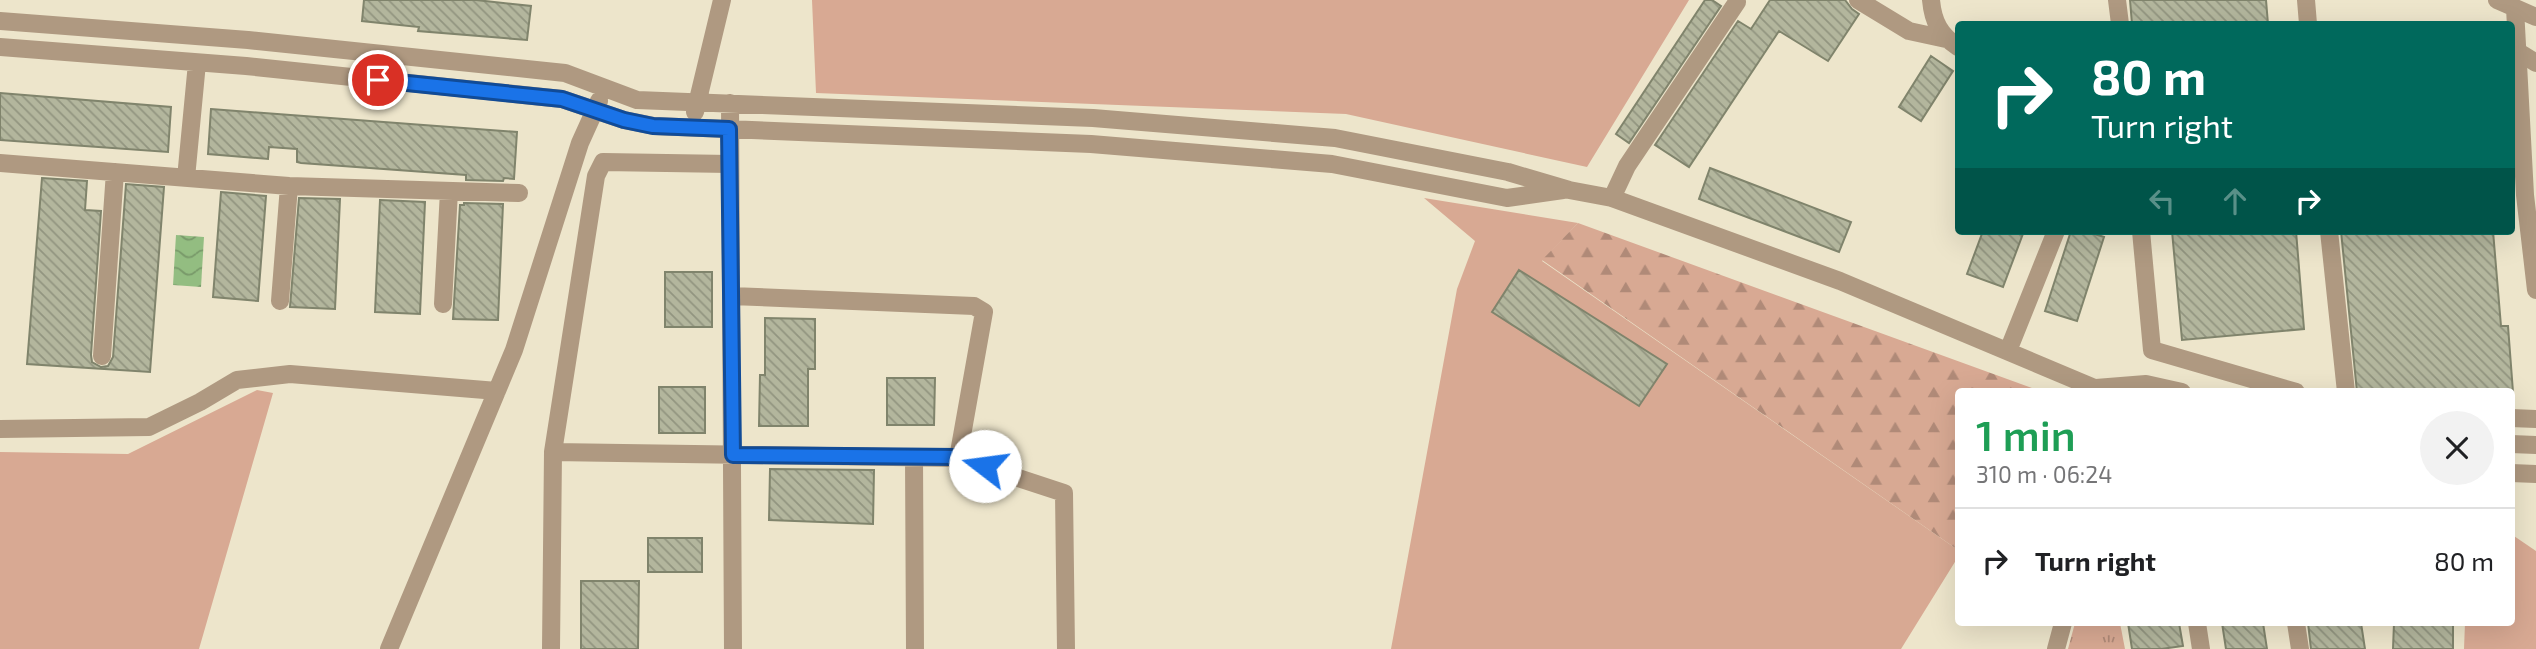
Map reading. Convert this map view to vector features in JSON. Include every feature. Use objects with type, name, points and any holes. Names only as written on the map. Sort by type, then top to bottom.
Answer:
[{"type":"street","points":[[693,128],[696,102],[718,26],[722,0]]},
{"type":"street","points":[[1858,0],[1909,31],[1952,43]]},
{"type":"street","points":[[1931,0],[1934,23],[1952,43]]},
{"type":"street","points":[[2117,0],[2120,21]]},
{"type":"street","points":[[2306,0],[2308,21]]},
{"type":"street","points":[[2497,0],[2536,17]]},
{"type":"street","points":[[1612,198],[1628,166],[1737,2]]},
{"type":"street","points":[[2515,8],[2525,195],[2536,289]]},
{"type":"street","points":[[0,21],[248,40],[551,72],[576,77],[637,100],[1093,118],[1335,138],[1508,172],[1569,190],[1612,198],[1840,281],[2095,388]]},
{"type":"street","points":[[0,47],[197,62],[562,99],[624,120],[653,126],[1091,144],[1332,164],[1507,198],[1569,190]]},
{"type":"street","points":[[2517,51],[2536,62]]},
{"type":"street","points":[[186,178],[197,62]]},
{"type":"street","points":[[389,649],[514,350],[580,143],[594,108],[606,89]]},
{"type":"street","points":[[730,103],[733,649]]},
{"type":"street","points":[[551,649],[553,452],[596,176],[603,162],[730,164]]},
{"type":"street","points":[[0,163],[289,186],[519,193]]},
{"type":"street","points":[[102,356],[115,172]]},
{"type":"street","points":[[280,301],[289,186]]},
{"type":"street","points":[[443,304],[449,191]]},
{"type":"street","points":[[2008,351],[2054,235]]},
{"type":"street","points":[[2141,235],[2152,350],[2282,388]]},
{"type":"street","points":[[2329,235],[2346,388]]},
{"type":"street","points":[[731,296],[974,306],[984,312],[958,457]]},
{"type":"street","points":[[0,429],[149,427],[237,380],[290,374],[497,391]]},
{"type":"street","points":[[2515,418],[2536,419]]},
{"type":"street","points":[[2515,444],[2536,445]]},
{"type":"street","points":[[553,452],[958,457],[1064,493],[1066,649]]},
{"type":"street","points":[[914,457],[915,649]]},
{"type":"street","points":[[2515,473],[2536,474]]},
{"type":"street","points":[[2056,649],[2062,626]]},
{"type":"street","points":[[2197,626],[2201,649]]},
{"type":"street","points":[[2297,626],[2301,649]]},
{"type":"green space","points":[[812,0],[1689,0],[1587,167],[1346,114],[816,93]]},
{"type":"green space","points":[[1424,198],[1578,223],[1542,261],[1955,548],[1955,562],[1901,649],[1391,649],[1457,289],[1475,241]]},
{"type":"green space","points":[[1578,223],[2032,388],[1955,388],[1955,548],[1542,260]]},
{"type":"green space","points":[[257,390],[273,393],[199,649],[0,649],[0,452],[128,454]]},
{"type":"green space","points":[[2515,537],[2536,551],[2536,649],[2464,649],[2465,626],[2515,626]]},
{"type":"green space","points":[[2074,626],[2121,626],[2125,649],[2068,649]]},
{"type":"water","points":[[176,235],[204,237],[201,287],[173,285]]},
{"type":"building","points":[[364,0],[476,0],[531,6],[527,40],[418,31],[419,27],[362,21]]},
{"type":"building","points":[[1705,0],[1712,0],[1721,6],[1629,143],[1616,134]]},
{"type":"building","points":[[1770,0],[1845,0],[1859,14],[1828,61],[1779,31],[1689,167],[1655,145],[1738,21],[1751,29]]},
{"type":"building","points":[[2130,0],[2266,0],[2268,21],[2132,21]]},
{"type":"building","points":[[1931,56],[1953,71],[1921,121],[1899,107]]},
{"type":"building","points":[[0,93],[171,107],[168,152],[0,140]]},
{"type":"building","points":[[211,109],[517,132],[514,179],[466,180],[466,175],[301,163],[297,162],[297,149],[269,147],[268,159],[208,154]]},
{"type":"building","points":[[1710,168],[1851,222],[1839,252],[1699,199]]},
{"type":"building","points":[[42,178],[87,181],[85,210],[101,211],[91,355],[92,362],[101,367],[108,366],[113,357],[126,184],[164,187],[150,372],[27,364]]},
{"type":"building","points":[[221,192],[266,196],[258,301],[213,297]]},
{"type":"building","points":[[299,198],[340,199],[335,309],[290,307]]},
{"type":"building","points":[[380,200],[425,202],[420,314],[375,312]]},
{"type":"building","points":[[503,204],[498,320],[453,319],[460,205]]},
{"type":"building","points":[[1982,235],[2022,235],[2003,287],[1967,274]]},
{"type":"building","points":[[2070,235],[2104,237],[2077,321],[2045,311]]},
{"type":"building","points":[[2172,235],[2296,235],[2304,329],[2182,340]]},
{"type":"building","points":[[2341,235],[2493,235],[2501,326],[2508,326],[2513,388],[2357,388]]},
{"type":"building","points":[[1519,270],[1667,364],[1639,406],[1492,312]]},
{"type":"building","points":[[665,272],[712,272],[712,327],[665,327]]},
{"type":"building","points":[[765,318],[815,319],[815,369],[808,369],[808,426],[759,426],[760,375],[765,375]]},
{"type":"building","points":[[887,378],[935,378],[934,425],[887,425]]},
{"type":"building","points":[[659,387],[705,387],[705,433],[659,433]]},
{"type":"building","points":[[770,469],[874,470],[873,524],[769,520]]},
{"type":"building","points":[[648,538],[702,538],[702,572],[648,572]]},
{"type":"building","points":[[581,581],[639,581],[638,649],[581,649]]},
{"type":"building","points":[[2128,626],[2180,626],[2183,646],[2132,649]]},
{"type":"building","points":[[2222,626],[2263,626],[2267,649],[2226,649]]},
{"type":"building","points":[[2308,626],[2361,626],[2365,649],[2311,649]]},
{"type":"building","points":[[2394,626],[2453,626],[2453,649],[2393,649]]},
{"type":"route","points":[[378,80],[562,99],[624,120],[653,126],[729,129],[733,455],[958,457],[985,466]]}]
